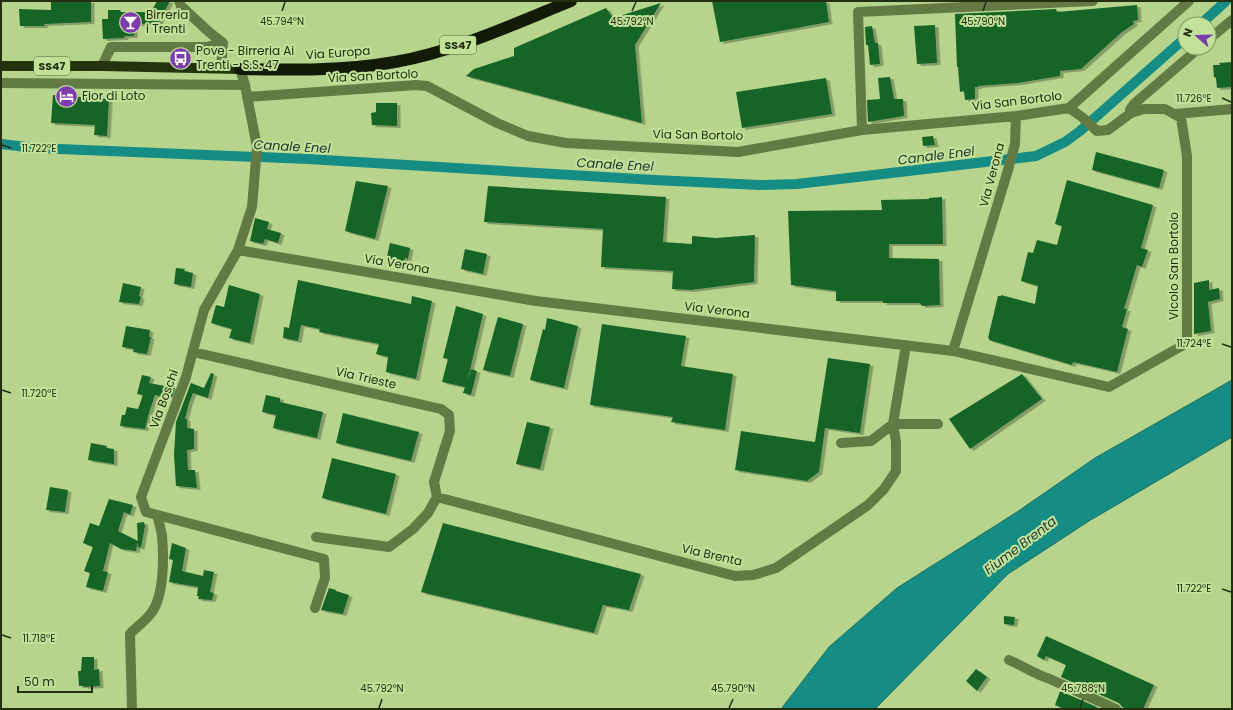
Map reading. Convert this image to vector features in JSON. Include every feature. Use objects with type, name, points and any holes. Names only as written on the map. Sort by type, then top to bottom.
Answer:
[{"type":"highway","name":"Via Europa","points":[[240,69],[340,69],[395,62],[428,54],[462,43],[571,1]]},
{"type":"main road","name":"Via Europa","points":[[1,66],[102,66],[240,69]]},
{"type":"street","points":[[179,1],[181,6],[223,43]]},
{"type":"street","points":[[862,130],[858,12],[1093,1]]},
{"type":"street","name":"Via San Bortolo","points":[[247,98],[393,86],[427,86],[497,123],[528,136],[566,143],[738,152],[862,130],[1016,116],[1069,108],[1189,1]]},
{"type":"street","points":[[1217,32],[1232,20]]},
{"type":"street","points":[[102,66],[111,46],[206,47],[223,43]]},
{"type":"street","points":[[221,68],[223,43]]},
{"type":"street","points":[[1131,113],[1130,110],[1134,104],[1190,56]]},
{"type":"street","name":"Via Boschi","points":[[240,69],[245,85],[257,147],[252,207],[238,250],[204,310],[186,377],[141,497],[146,512],[324,559],[325,578],[315,608]]},
{"type":"street","points":[[1,83],[245,85]]},
{"type":"street","points":[[1069,108],[1082,117],[1097,131],[1108,130],[1131,113],[1144,109],[1165,109],[1175,114],[1232,108]]},
{"type":"street","name":"Vicolo San Bortolo","points":[[953,351],[1109,387],[1186,343],[1187,156],[1181,118],[1175,114]]},
{"type":"street","name":"Via Verona","points":[[238,250],[536,301],[953,351],[1008,170],[1014,144],[1016,116]]},
{"type":"street","name":"Via Brenta","points":[[437,497],[735,576],[753,576],[776,568],[868,505],[884,489],[896,471],[896,442],[893,424],[906,345]]},
{"type":"street","name":"Via Trieste","points":[[193,352],[441,409],[449,416],[450,431],[434,482],[437,497]]},
{"type":"street","points":[[841,443],[871,441],[893,424],[938,424]]},
{"type":"street","points":[[316,537],[389,547],[413,529],[428,513],[437,497]]},
{"type":"street","points":[[132,709],[130,634],[151,614],[160,589],[162,572],[162,536],[157,515]]},
{"type":"street","points":[[1009,660],[1033,670],[1041,676],[1116,709]]},
{"type":"water","name":"Fiume Brenta","points":[[1232,380],[1232,437],[1089,521],[1008,574],[875,709],[781,709],[829,647],[897,588],[1017,512],[1095,458]]},
{"type":"building","points":[[51,1],[91,1],[91,22],[44,24],[45,26],[20,26],[19,9],[51,10]]},
{"type":"building","points":[[157,1],[170,1],[158,24],[134,24],[134,36],[103,39],[102,19],[108,19],[108,10],[120,10],[121,12],[151,12]]},
{"type":"building","points":[[712,1],[826,1],[829,22],[720,42]]},
{"type":"building","points":[[661,3],[635,45],[642,123],[466,76],[474,69],[514,56],[514,48],[606,8],[613,18]]},
{"type":"building","points":[[1137,5],[1138,20],[1133,21],[1134,24],[1122,32],[1081,69],[1060,71],[1060,76],[1018,83],[978,86],[975,87],[975,99],[965,100],[964,91],[960,92],[957,67],[955,14],[1056,9],[1057,12]]},
{"type":"building","points":[[935,25],[937,63],[917,64],[914,26]]},
{"type":"building","points":[[872,26],[875,43],[878,43],[880,64],[870,65],[868,45],[866,45],[865,27]]},
{"type":"building","points":[[1232,62],[1232,87],[1217,88],[1213,65]]},
{"type":"building","points":[[890,77],[894,99],[903,99],[904,116],[868,122],[867,100],[880,99],[878,78]]},
{"type":"building","points":[[826,78],[832,114],[742,128],[736,92]]},
{"type":"building","points":[[53,95],[109,99],[107,136],[94,135],[95,125],[51,123]]},
{"type":"building","points":[[376,103],[397,103],[397,126],[372,125],[371,113],[376,112]]},
{"type":"building","points":[[933,136],[935,145],[923,146],[922,137]]},
{"type":"building","points":[[1096,152],[1164,170],[1159,188],[1092,170]]},
{"type":"building","points":[[1067,180],[1153,205],[1141,248],[1148,250],[1142,267],[1137,265],[1124,309],[1127,309],[1122,327],[1128,329],[1117,372],[1073,362],[1072,365],[989,340],[988,338],[998,296],[1001,295],[1035,304],[1038,286],[1021,281],[1028,252],[1033,253],[1037,240],[1057,245],[1062,226],[1055,224]]},
{"type":"building","points":[[356,181],[388,186],[375,239],[345,231]]},
{"type":"building","points":[[488,186],[666,197],[663,242],[692,244],[692,236],[716,238],[755,235],[754,282],[691,290],[672,289],[673,271],[601,267],[603,229],[484,222]]},
{"type":"building","points":[[942,197],[943,244],[889,244],[889,258],[939,259],[940,305],[922,306],[920,303],[883,303],[883,301],[836,301],[836,291],[791,285],[788,211],[882,210],[881,200],[929,199]]},
{"type":"building","points":[[255,218],[269,222],[267,229],[281,233],[278,243],[265,239],[263,244],[250,241]]},
{"type":"building","points":[[390,243],[410,248],[408,259],[405,258],[403,265],[386,261]]},
{"type":"building","points":[[465,249],[487,254],[483,274],[461,269]]},
{"type":"building","points":[[176,268],[185,269],[184,271],[193,273],[191,287],[174,284]]},
{"type":"building","points":[[298,280],[411,304],[412,296],[432,301],[416,379],[386,372],[388,357],[376,354],[379,344],[319,332],[320,329],[301,325],[298,341],[283,338],[284,327],[289,328]]},
{"type":"building","points":[[1209,280],[1209,290],[1219,288],[1220,299],[1208,302],[1211,331],[1194,334],[1194,283]]},
{"type":"building","points":[[123,283],[141,287],[139,304],[119,302]]},
{"type":"building","points":[[229,285],[260,294],[250,343],[229,338],[232,329],[211,323],[216,305],[224,307]]},
{"type":"building","points":[[456,306],[483,314],[467,383],[471,369],[477,371],[471,395],[463,393],[465,387],[442,382],[448,359],[443,358]]},
{"type":"building","points":[[498,317],[523,324],[510,376],[483,370]]},
{"type":"building","points":[[547,318],[578,326],[564,388],[530,380],[543,329],[545,330]]},
{"type":"building","points":[[602,324],[686,336],[681,366],[733,374],[725,430],[671,422],[673,417],[590,405]]},
{"type":"building","points":[[126,326],[150,330],[149,337],[151,337],[147,354],[133,352],[134,349],[122,347]]},
{"type":"building","points":[[828,358],[870,364],[860,433],[825,428],[819,472],[807,481],[735,470],[741,431],[815,442]]},
{"type":"building","points":[[211,373],[214,374],[208,398],[193,393],[185,419],[187,419],[187,428],[194,429],[194,449],[187,450],[188,470],[195,470],[197,488],[176,486],[174,455],[176,422],[191,383],[204,388]]},
{"type":"building","points":[[1022,374],[1042,399],[970,449],[949,419]]},
{"type":"building","points":[[142,375],[151,377],[149,383],[175,388],[172,397],[155,395],[145,429],[120,426],[122,415],[125,415],[127,407],[138,409],[143,395],[137,394]]},
{"type":"building","points":[[266,395],[280,398],[280,402],[323,412],[317,438],[273,428],[276,415],[262,412]]},
{"type":"building","points":[[343,413],[419,432],[411,461],[336,443]]},
{"type":"building","points":[[527,422],[550,427],[540,469],[516,464]]},
{"type":"building","points":[[91,443],[114,449],[114,464],[88,460]]},
{"type":"building","points":[[332,458],[396,474],[386,514],[322,498]]},
{"type":"building","points":[[50,487],[68,490],[65,512],[46,510]]},
{"type":"building","points":[[109,499],[133,505],[130,515],[124,512],[118,531],[138,541],[136,551],[121,549],[110,543],[103,571],[108,572],[103,591],[86,587],[90,573],[84,571],[93,547],[83,543],[90,523],[99,526]]},
{"type":"building","points":[[144,522],[145,526],[141,548],[138,547],[137,523]]},
{"type":"building","points":[[443,523],[641,574],[629,610],[603,605],[594,633],[421,592]]},
{"type":"building","points":[[172,543],[186,548],[182,571],[203,576],[204,570],[214,572],[210,592],[214,593],[212,600],[198,599],[198,587],[169,582],[173,560],[169,559]]},
{"type":"building","points":[[329,588],[349,595],[343,614],[321,610]]},
{"type":"building","points":[[1004,616],[1015,617],[1014,625],[1004,624]]},
{"type":"building","points":[[1046,636],[1154,685],[1143,709],[1127,709],[1122,707],[1119,703],[1061,677],[1066,665],[1046,656],[1044,660],[1037,656]]},
{"type":"building","points":[[82,657],[94,657],[94,670],[99,669],[100,686],[79,686],[78,671],[81,671]]},
{"type":"building","points":[[976,669],[987,677],[977,691],[966,681]]},
{"type":"building","points":[[1060,691],[1097,707],[1096,709],[1064,709],[1055,705]]},
{"type":"waterway","name":"Canale Enel","points":[[1210,16],[1226,1]]},
{"type":"waterway","name":"Canale Enel","points":[[1,144],[35,148],[308,159],[654,180],[760,185],[797,184],[1036,156],[1065,142],[1080,131],[1177,45]]},
{"type":"place","name":"Birreria i Trenti","points":[[131,22]]},
{"type":"place","name":"Pove - Birreria Ai Trenti - S.S. 47","points":[[181,58]]},
{"type":"place","name":"Fior di Loto","points":[[66,96]]}]
